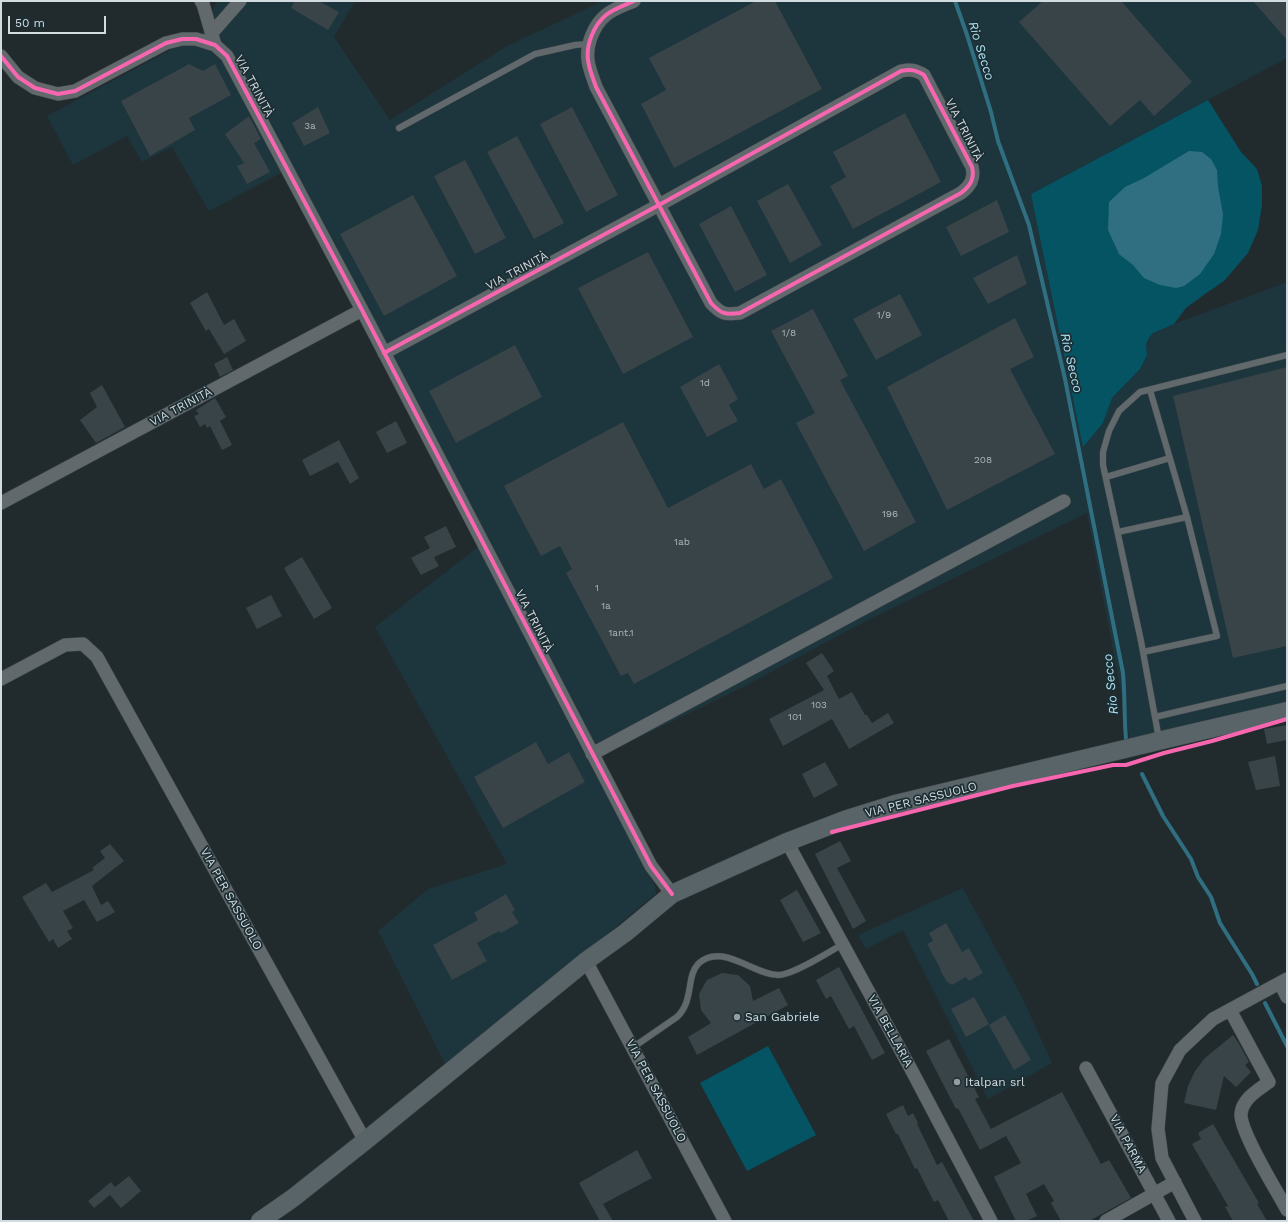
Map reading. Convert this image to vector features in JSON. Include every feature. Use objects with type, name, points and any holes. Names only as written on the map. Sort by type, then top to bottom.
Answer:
[{"type":"main road","name":"VIA PER SASSUOLO","points":[[260,1221],[293,1198],[365,1141],[586,961],[625,933],[672,894],[787,842],[847,819],[895,804],[1159,740],[1287,711]]},
{"type":"street","name":"VIA TRINITÀ","points":[[201,1],[213,39],[227,56],[362,310],[650,866],[672,894]]},
{"type":"street","points":[[213,39],[240,1]]},
{"type":"street","points":[[589,44],[599,22],[607,14],[634,1]]},
{"type":"street","name":"VIA TRINITÀ","points":[[1,56],[18,76],[35,88],[58,94],[75,91],[166,43],[182,38],[213,39]]},
{"type":"street","name":"VIA TRINITÀ","points":[[384,353],[659,205],[901,71],[911,69],[924,75],[972,167],[974,173],[972,181],[968,187],[961,192],[740,313],[728,315],[719,311],[711,303],[659,205],[596,87],[588,59],[589,44]]},
{"type":"street","name":"VIA TRINITÀ","points":[[1,503],[362,310]]},
{"type":"street","points":[[592,754],[1064,501]]},
{"type":"street","name":"VIA PER SASSUOLO","points":[[1,679],[65,645],[83,644],[97,657],[365,1141]]},
{"type":"street","name":"VIA BELLARIA","points":[[787,842],[912,1071],[991,1221]]},
{"type":"street","name":"VIA PER SASSUOLO","points":[[586,961],[725,1221]]},
{"type":"street","points":[[1195,1221],[1162,1158],[1158,1129],[1162,1082],[1180,1050],[1212,1019],[1283,981],[1287,996]]},
{"type":"street","points":[[1230,1010],[1268,1082],[1246,1100],[1241,1113],[1244,1130],[1287,1210]]},
{"type":"street","name":"VIA PARMA","points":[[1086,1068],[1169,1221]]},
{"type":"street","points":[[1106,1221],[1175,1182]]},
{"type":"lane","points":[[399,128],[536,54],[575,45],[589,44]]},
{"type":"lane","points":[[1159,740],[1143,652],[1103,465],[1103,452],[1109,431],[1119,411],[1140,392],[1287,355]]},
{"type":"lane","points":[[1143,652],[1217,636],[1187,517],[1150,390]]},
{"type":"lane","points":[[1106,477],[1170,458]]},
{"type":"lane","points":[[1118,532],[1187,517]]},
{"type":"lane","points":[[1155,717],[1287,686]]},
{"type":"lane","points":[[632,1048],[677,1017],[683,1011],[690,992],[694,971],[698,964],[707,958],[721,957],[730,959],[780,976],[792,972],[843,944]]},
{"type":"shaded area","points":[[217,1],[355,1],[334,37],[390,120],[507,46],[603,1],[1287,1],[1287,58],[1031,194],[1103,423],[1112,398],[1140,369],[1147,355],[1146,344],[1153,333],[1287,282],[1287,701],[1130,740],[1087,513],[860,624],[747,685],[589,762],[655,886],[656,894],[571,963],[453,1080],[378,931],[428,889],[507,864],[375,627],[482,544],[281,173],[209,211],[172,147],[142,162],[127,136],[73,165],[47,116],[202,33]]},
{"type":"shaded area","points":[[1208,100],[1241,152],[1257,169],[1262,186],[1262,205],[1258,230],[1248,253],[1224,281],[1186,308],[1174,324],[1153,333],[1146,344],[1147,355],[1140,369],[1112,398],[1103,423],[1083,447],[1031,194]]},
{"type":"shaded area","points":[[1189,151],[1202,152],[1211,159],[1217,170],[1218,187],[1223,214],[1221,234],[1214,254],[1200,274],[1184,286],[1176,288],[1160,285],[1144,278],[1133,265],[1119,254],[1108,230],[1109,202],[1125,187],[1144,178]]},
{"type":"shaded area","points":[[963,888],[1022,997],[1052,1063],[988,1099],[903,930],[866,949],[858,935]]},
{"type":"shaded area","points":[[768,1046],[816,1135],[747,1171],[700,1083]]},
{"type":"building","points":[[295,1],[319,1],[339,12],[328,30],[291,8]]},
{"type":"building","points":[[756,1],[775,1],[822,89],[674,168],[641,104],[666,90],[649,58]]},
{"type":"building","points":[[1043,1],[1121,1],[1192,82],[1154,116],[1140,100],[1110,126],[1019,22]]},
{"type":"building","points":[[1253,1],[1287,1],[1287,40]]},
{"type":"building","points":[[189,64],[203,71],[215,64],[231,95],[189,118],[195,130],[150,156],[121,101]]},
{"type":"building","points":[[318,107],[330,133],[304,146],[292,123]]},
{"type":"building","points":[[572,107],[618,195],[586,212],[540,124]]},
{"type":"building","points":[[905,113],[941,182],[853,229],[830,186],[846,177],[833,152]]},
{"type":"building","points":[[249,116],[261,139],[254,143],[270,172],[247,184],[237,166],[244,163],[225,134]]},
{"type":"building","points":[[517,136],[564,223],[534,239],[487,152]]},
{"type":"building","points":[[465,160],[506,238],[475,254],[434,176]]},
{"type":"building","points":[[788,184],[822,245],[790,263],[757,201]]},
{"type":"building","points":[[413,195],[457,276],[384,316],[340,234]]},
{"type":"building","points":[[997,200],[1009,232],[961,256],[946,227]]},
{"type":"building","points":[[731,206],[767,275],[735,292],[699,224]]},
{"type":"building","points":[[648,252],[693,337],[623,374],[578,288]]},
{"type":"building","points":[[1017,255],[1027,284],[988,304],[973,278]]},
{"type":"building","points":[[207,292],[224,325],[234,319],[246,341],[224,354],[209,329],[206,331],[190,303]]},
{"type":"building","points":[[900,294],[922,335],[876,360],[853,319]]},
{"type":"building","points":[[813,309],[848,376],[840,380],[916,522],[864,551],[796,423],[815,413],[771,331]]},
{"type":"building","points":[[1015,318],[1034,357],[1010,369],[1055,454],[947,510],[887,387]]},
{"type":"building","points":[[515,345],[542,397],[456,443],[429,391]]},
{"type":"building","points":[[227,357],[233,370],[220,377],[214,364]]},
{"type":"building","points":[[719,364],[738,399],[729,405],[738,421],[707,437],[680,387]]},
{"type":"building","points":[[1287,367],[1287,646],[1233,658],[1173,396]]},
{"type":"building","points":[[102,385],[125,427],[96,443],[80,420],[97,407],[90,393]]},
{"type":"building","points":[[215,398],[226,417],[220,421],[232,445],[222,450],[210,426],[207,428],[205,424],[200,427],[194,416],[199,414],[196,410]]},
{"type":"building","points":[[396,421],[407,443],[387,453],[376,432]]},
{"type":"building","points":[[623,422],[668,508],[751,464],[764,489],[781,479],[833,578],[634,684],[628,673],[621,676],[566,573],[572,569],[560,546],[541,556],[504,486]]},
{"type":"building","points":[[339,440],[359,478],[350,484],[338,462],[310,476],[302,460]]},
{"type":"building","points":[[446,526],[456,547],[434,557],[439,566],[421,575],[411,558],[430,548],[424,537]]},
{"type":"building","points":[[302,557],[332,608],[314,619],[284,568]]},
{"type":"building","points":[[271,595],[282,616],[257,629],[246,608]]},
{"type":"building","points":[[822,653],[834,671],[827,676],[839,699],[852,692],[865,715],[867,715],[872,723],[888,713],[894,723],[849,749],[832,719],[783,746],[769,719],[824,690],[806,663]]},
{"type":"building","points":[[1287,725],[1287,740],[1267,744],[1264,729]]},
{"type":"building","points":[[536,742],[548,764],[569,752],[585,782],[503,828],[474,777]]},
{"type":"building","points":[[1275,756],[1280,786],[1256,790],[1248,762]]},
{"type":"building","points":[[825,762],[838,785],[814,798],[802,774]]},
{"type":"building","points":[[840,841],[851,861],[837,868],[866,921],[853,929],[815,854]]},
{"type":"building","points":[[110,844],[124,861],[92,886],[101,905],[108,901],[115,912],[97,922],[84,900],[63,911],[73,928],[67,931],[72,939],[58,948],[53,939],[49,942],[22,897],[46,883],[52,892],[94,870],[92,868],[105,858],[100,851]]},
{"type":"building","points":[[797,890],[821,933],[803,942],[780,900]]},
{"type":"building","points":[[506,894],[515,910],[512,912],[519,923],[501,933],[499,931],[477,943],[487,961],[452,980],[433,945],[478,920],[474,913]]},
{"type":"building","points":[[946,923],[962,952],[969,948],[983,973],[969,981],[966,977],[952,985],[947,982],[927,944],[933,941],[929,933]]},
{"type":"building","points":[[839,967],[885,1053],[872,1060],[854,1026],[849,1029],[831,996],[826,999],[816,980]]},
{"type":"building","name":"San Gabriele","points":[[722,973],[738,975],[750,986],[753,1001],[779,988],[788,1005],[697,1055],[688,1037],[711,1023],[701,1010],[699,994],[707,980]]},
{"type":"building","points":[[974,997],[989,1024],[966,1037],[951,1009]]},
{"type":"building","points":[[1005,1015],[1031,1060],[1014,1070],[989,1025]]},
{"type":"building","points":[[1233,1035],[1249,1062],[1245,1065],[1251,1072],[1236,1087],[1224,1076],[1216,1110],[1184,1103],[1188,1086],[1195,1071],[1205,1058]]},
{"type":"building","points":[[949,1039],[979,1097],[975,1099],[991,1129],[1062,1092],[1101,1164],[1109,1160],[1131,1198],[1089,1221],[1061,1221],[1051,1203],[1054,1201],[1044,1184],[1026,1194],[1037,1216],[1026,1221],[1016,1221],[994,1177],[1021,1163],[1006,1136],[980,1150],[958,1108],[956,1109],[926,1051]]},
{"type":"building","points":[[903,1105],[908,1116],[913,1113],[937,1165],[942,1162],[974,1221],[949,1221],[938,1200],[934,1202],[917,1168],[915,1169],[898,1134],[896,1134],[886,1114]]},
{"type":"building","points":[[1213,1124],[1259,1203],[1257,1204],[1267,1221],[1233,1221],[1225,1207],[1228,1206],[1192,1144],[1201,1139],[1198,1133]]},
{"type":"building","points":[[637,1150],[652,1178],[603,1204],[613,1221],[600,1221],[579,1183]]},
{"type":"building","points":[[129,1176],[141,1191],[121,1208],[110,1195],[94,1208],[88,1201],[111,1182],[115,1187]]},
{"type":"waterway","name":"Rio Secco","points":[[955,1],[991,112],[998,141],[1029,225],[1065,379],[1123,673],[1126,739]]},
{"type":"waterway","name":"Rio Secco","points":[[1142,774],[1163,816],[1191,859],[1198,877],[1211,897],[1220,923],[1257,984]]},
{"type":"waterway","name":"Rio Secco","points":[[1265,1003],[1287,1046]]},
{"type":"cycle path","points":[[384,353],[659,205],[901,71],[913,70],[924,75],[972,167],[973,175],[971,182],[961,193],[740,313],[727,314],[721,312],[711,303],[596,87],[590,70],[588,48],[592,35],[598,24],[609,13],[634,1]]},
{"type":"cycle path","points":[[1,56],[18,77],[35,88],[58,94],[75,91],[166,43],[182,39],[196,39],[215,45],[227,56],[362,310],[651,866],[672,894]]},
{"type":"cycle path","points":[[832,832],[1013,786],[1113,765],[1126,765],[1287,719]]},
{"type":"place","name":"San Gabriele","points":[[737,1017]]},
{"type":"place","name":"Italpan srl","points":[[957,1082]]}]
